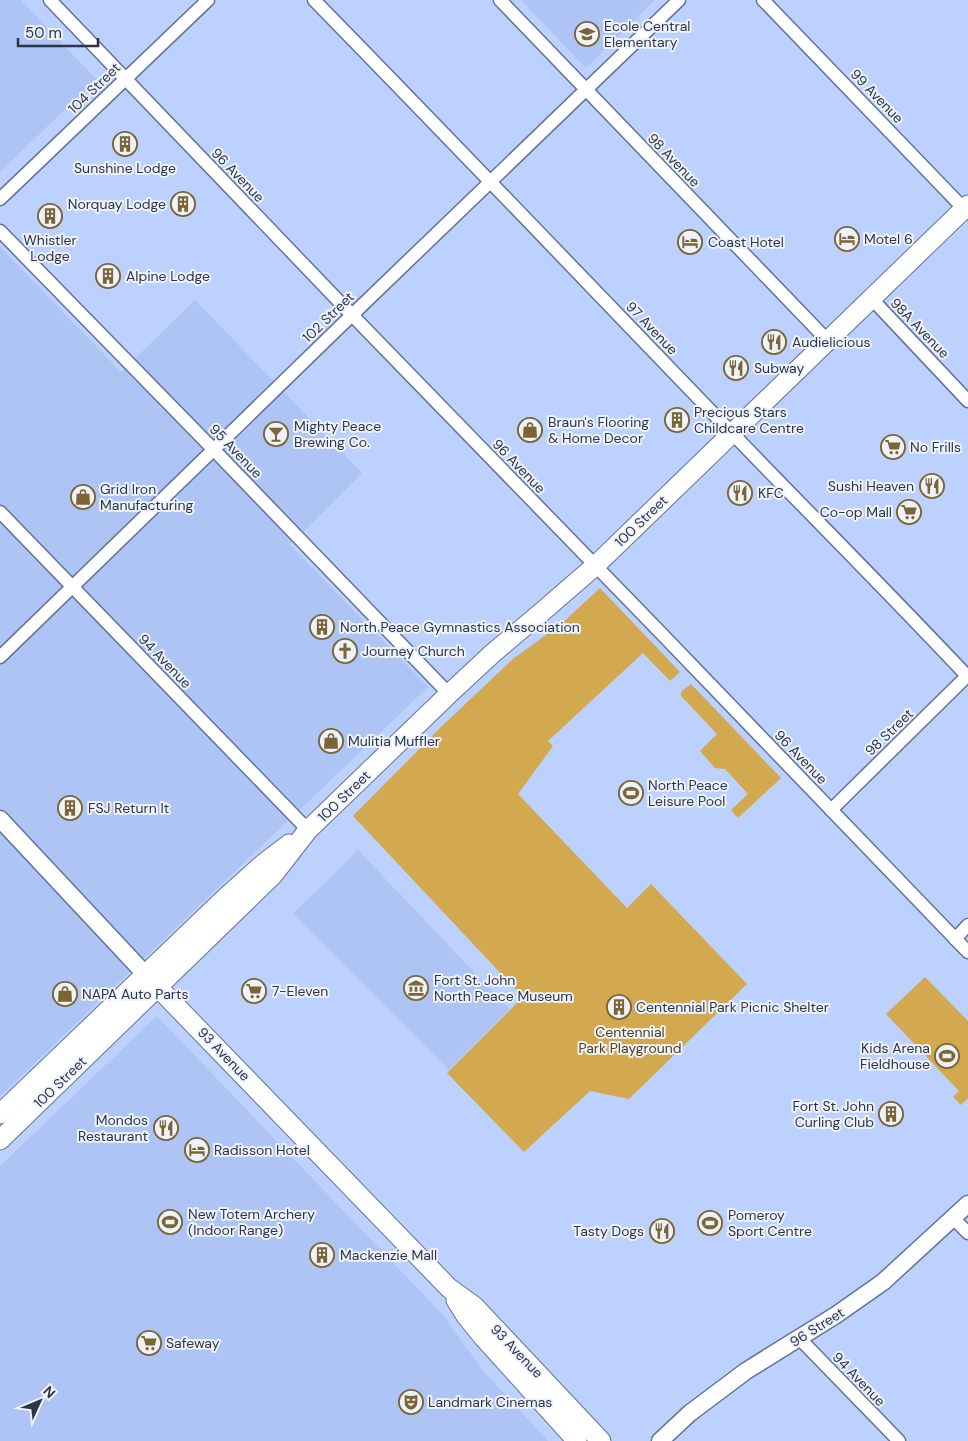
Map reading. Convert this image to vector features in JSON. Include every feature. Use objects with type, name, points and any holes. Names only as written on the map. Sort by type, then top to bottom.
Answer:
[{"type":"main road","name":"100 Street","points":[[1,1109],[70,1046],[152,980],[273,875],[308,830],[449,694],[493,653],[595,566],[870,298],[967,209]]},
{"type":"main road","name":"100 Street","points":[[0,1140],[39,1102],[152,980]]},
{"type":"main road","name":"93 Avenue","points":[[152,980],[449,1288],[474,1306],[601,1441]]},
{"type":"main road","points":[[39,1102],[43,1085],[57,1070],[70,1046]]},
{"type":"main road","name":"93 Avenue","points":[[449,1288],[466,1316],[483,1337],[577,1441]]},
{"type":"street","name":"96 Avenue","points":[[50,0],[968,952]]},
{"type":"street","name":"104 Street","points":[[0,199],[208,0]]},
{"type":"street","name":"97 Avenue","points":[[314,0],[968,676]]},
{"type":"street","name":"98 Avenue","points":[[500,0],[827,340]]},
{"type":"street","name":"102 Street","points":[[0,658],[72,586],[679,0]]},
{"type":"street","name":"99 Avenue","points":[[763,0],[967,209]]},
{"type":"street","name":"95 Avenue","points":[[0,231],[449,694]]},
{"type":"street","name":"98A Avenue","points":[[870,298],[968,401]]},
{"type":"street","name":"94 Avenue","points":[[0,512],[308,830]]},
{"type":"street","name":"98 Street","points":[[831,810],[968,676]]},
{"type":"street","name":"93 Avenue","points":[[0,819],[152,980]]},
{"type":"street","points":[[955,939],[968,925]]},
{"type":"street","name":"96 Street","points":[[660,1441],[690,1413],[763,1359],[836,1315],[883,1282],[968,1204]]},
{"type":"street","points":[[953,1218],[968,1233]]},
{"type":"street","name":"94 Avenue","points":[[799,1338],[899,1441]]},
{"type":"shaded area","points":[[0,0],[21,0],[96,79],[0,172]]},
{"type":"shaded area","name":"Ecole Central Elementary","points":[[521,0],[655,0],[586,68]]},
{"type":"shaded area","points":[[0,247],[121,372],[195,300],[362,473],[290,545],[428,687],[0,1096]]},
{"type":"shaded area","points":[[358,850],[509,1009],[449,1070],[293,914]]},
{"type":"shaded area","points":[[157,1016],[442,1314],[485,1373],[548,1441],[0,1441],[0,1166]]},
{"type":"green space","name":"Centennial Park Playground","points":[[600,588],[680,672],[670,681],[643,653],[548,741],[553,746],[518,794],[627,908],[651,884],[747,984],[629,1099],[590,1091],[524,1152],[447,1073],[523,997],[353,816],[440,728],[514,658],[560,625]]},
{"type":"green space","points":[[691,684],[781,778],[738,818],[731,810],[748,794],[725,769],[715,768],[700,751],[717,734],[681,696],[681,692]]},
{"type":"green space","name":"Kids Arena Fieldhouse","points":[[925,977],[968,1021],[968,1098],[961,1105],[953,1097],[959,1091],[886,1014]]},
{"type":"place","name":"Ecole Central Elementary","points":[[587,34]]},
{"type":"place","name":"Sunshine Lodge","points":[[125,144]]},
{"type":"place","name":"Norquay Lodge","points":[[183,204]]},
{"type":"place","name":"Whistler Lodge","points":[[50,216]]},
{"type":"place","name":"Motel 6","points":[[847,239]]},
{"type":"place","name":"Coast Hotel","points":[[690,242]]},
{"type":"place","name":"Alpine Lodge","points":[[108,276]]},
{"type":"place","name":"Audielicious","points":[[774,342]]},
{"type":"place","name":"Subway","points":[[736,368]]},
{"type":"place","name":"Precious Stars Childcare Centre","points":[[677,420]]},
{"type":"place","name":"Braun's Flooring & Home Decor","points":[[530,430]]},
{"type":"place","name":"Mighty Peace Brewing Co.","points":[[276,434]]},
{"type":"place","name":"No Frills","points":[[893,447]]},
{"type":"place","name":"Sushi Heaven","points":[[932,486]]},
{"type":"place","name":"KFC","points":[[740,493]]},
{"type":"place","name":"Grid Iron Manufacturing","points":[[83,497]]},
{"type":"place","name":"Co-op Mall","points":[[909,512]]},
{"type":"place","name":"North Peace Gymnastics Association","points":[[322,627]]},
{"type":"place","name":"Journey Church","points":[[345,651]]},
{"type":"place","name":"Mulitia Muffler","points":[[331,741]]},
{"type":"place","name":"North Peace Leisure Pool","points":[[631,793]]},
{"type":"place","name":"FSJ Return It","points":[[70,808]]},
{"type":"place","name":"Fort St. John North Peace Museum","points":[[416,988]]},
{"type":"place","name":"7-Eleven","points":[[254,991]]},
{"type":"place","name":"NAPA Auto Parts","points":[[65,994]]},
{"type":"place","name":"Centennial Park Picnic Shelter","points":[[619,1007]]},
{"type":"place","name":"Kids Arena Fieldhouse","points":[[947,1056]]},
{"type":"place","name":"Fort St. John Curling Club","points":[[891,1114]]},
{"type":"place","name":"Mondos Restaurant","points":[[166,1128]]},
{"type":"place","name":"Radisson Hotel","points":[[197,1150]]},
{"type":"place","name":"New Totem Archery (Indoor Range)","points":[[170,1222]]},
{"type":"place","name":"Pomeroy Sport Centre","points":[[710,1223]]},
{"type":"place","name":"Tasty Dogs","points":[[662,1231]]},
{"type":"place","name":"Mackenzie Mall","points":[[322,1255]]},
{"type":"place","name":"Safeway","points":[[149,1343]]},
{"type":"place","name":"Landmark Cinemas","points":[[411,1402]]}]
